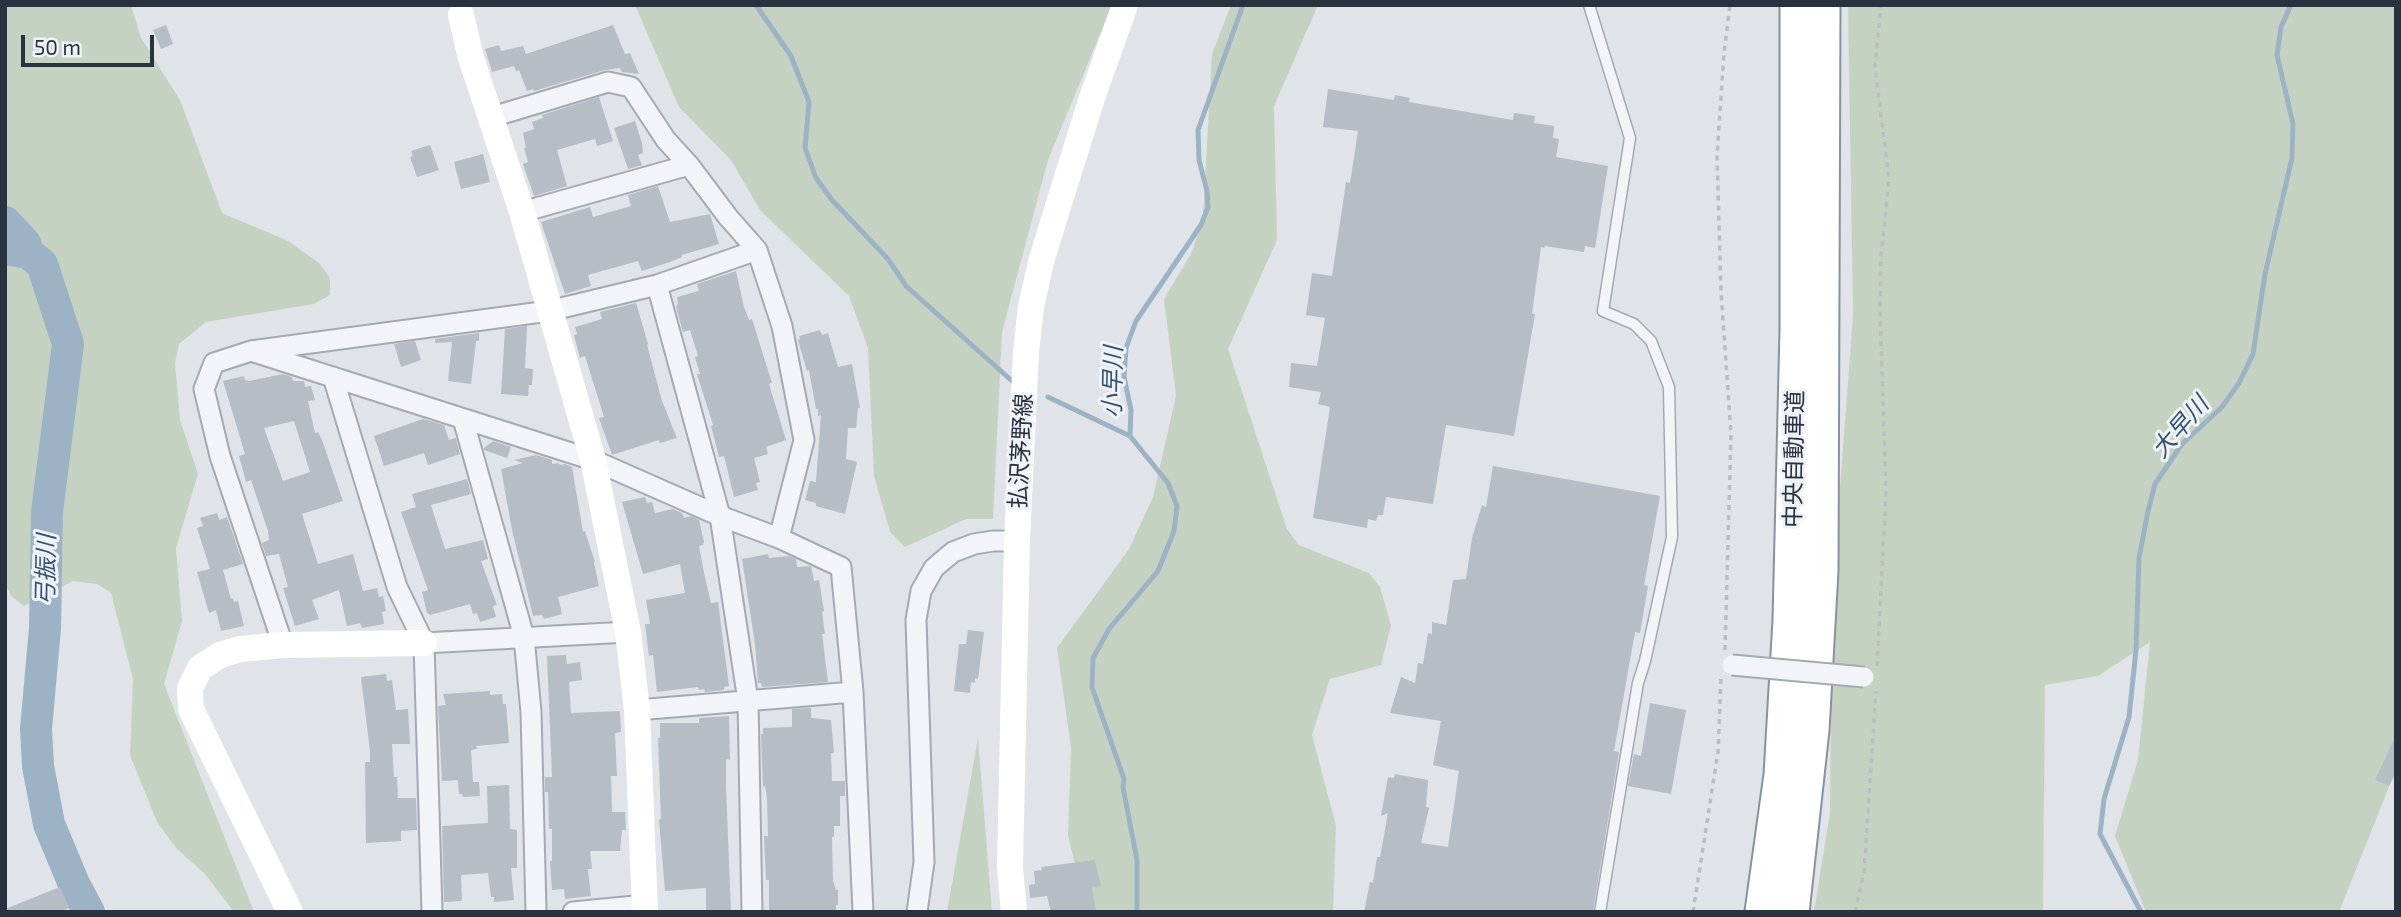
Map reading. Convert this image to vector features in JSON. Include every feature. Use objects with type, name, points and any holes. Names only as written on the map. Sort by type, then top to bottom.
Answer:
[{"type":"highway","name":"中央自動車道","points":[[1762,912],[1781,775],[1790,620],[1797,330],[1797,5]]},
{"type":"highway","name":"中央自動車道","points":[[1792,912],[1812,730],[1821,571],[1823,5]]},
{"type":"street","name":"払沢茅野線","points":[[1014,912],[1010,867],[1017,541],[1026,352],[1031,307],[1041,261],[1125,5]]},
{"type":"street","points":[[460,10],[471,58],[522,212],[593,460],[628,632],[637,710],[645,908],[573,912]]},
{"type":"street","points":[[492,117],[608,82],[631,86],[666,140],[689,164],[728,217],[757,250],[782,326],[804,440],[779,538]]},
{"type":"street","points":[[522,212],[689,164]]},
{"type":"street","points":[[283,645],[220,456],[204,389],[214,363],[251,351],[550,311],[657,285],[757,250]]},
{"type":"street","points":[[657,285],[720,516],[748,701],[752,912]]},
{"type":"street","points":[[251,351],[593,460],[841,567],[853,692],[863,912]]},
{"type":"street","points":[[333,377],[397,587],[424,643],[432,912]]},
{"type":"street","points":[[463,419],[524,637],[531,712],[536,912]]},
{"type":"street","points":[[917,912],[924,862],[916,620],[921,591],[934,568],[953,552],[984,542],[1017,541]]},
{"type":"street","points":[[290,912],[191,709],[191,688],[200,668],[220,655],[240,649],[283,645],[424,643],[628,632]]},
{"type":"street","points":[[1728,666],[1870,677]]},
{"type":"street","points":[[637,710],[853,692]]},
{"type":"lane","points":[[1588,5],[1630,138],[1603,311],[1634,324],[1651,341],[1669,387],[1672,524],[1672,537],[1638,683],[1600,912]]},
{"type":"path","points":[[1693,912],[1718,752],[1720,683],[1728,666],[1731,434],[1721,291],[1717,156],[1730,5]]},
{"type":"path","points":[[1855,912],[1864,872],[1870,677],[1886,494],[1880,309],[1881,256],[1889,180],[1875,66],[1881,5]]},
{"type":"green space","points":[[5,5],[131,5],[141,38],[180,100],[222,213],[288,241],[319,263],[330,278],[330,295],[314,304],[206,322],[179,344],[175,363],[180,420],[198,474],[176,548],[182,621],[164,684],[254,912],[234,912],[204,873],[177,849],[157,822],[130,755],[133,679],[111,593],[97,584],[73,581],[24,606],[11,596],[5,583]]},
{"type":"green space","points":[[635,5],[1112,5],[1048,160],[1002,332],[993,519],[966,519],[905,547],[890,532],[874,476],[868,348],[849,296],[760,210],[731,160],[679,107]]},
{"type":"green space","points":[[1231,5],[1318,5],[1274,106],[1277,240],[1228,349],[1287,529],[1299,545],[1369,573],[1380,587],[1391,625],[1381,665],[1330,679],[1312,735],[1336,826],[1333,912],[1087,912],[1068,836],[1071,748],[1057,648],[1129,549],[1153,497],[1176,396],[1164,299],[1192,252],[1203,217],[1212,54]]},
{"type":"green space","points":[[1848,5],[2396,5],[2396,769],[2339,912],[2146,912],[2115,836],[2138,760],[2150,642],[2098,676],[2045,685],[2043,912],[1814,912],[1830,813],[1832,594],[1853,315]]},
{"type":"green space","points":[[978,738],[992,912],[947,912]]},
{"type":"building","points":[[166,25],[173,44],[161,49],[153,30]]},
{"type":"building","points":[[613,25],[625,54],[630,53],[639,74],[622,72],[620,68],[605,70],[527,91],[519,70],[516,71],[514,66],[492,72],[485,49],[499,45],[501,51],[523,46],[526,54]]},
{"type":"building","points":[[1328,89],[1394,100],[1395,95],[1410,98],[1409,102],[1513,120],[1514,113],[1535,116],[1534,123],[1554,126],[1553,138],[1559,139],[1556,157],[1608,166],[1595,248],[1585,246],[1584,252],[1541,247],[1532,314],[1535,314],[1514,436],[1446,425],[1433,504],[1386,497],[1383,515],[1378,515],[1376,521],[1368,519],[1367,528],[1313,518],[1330,407],[1318,404],[1321,392],[1289,387],[1291,363],[1317,366],[1325,318],[1306,315],[1312,273],[1332,276],[1346,182],[1350,183],[1358,131],[1323,127]]},
{"type":"building","points":[[599,97],[613,141],[597,146],[595,139],[557,150],[567,186],[534,196],[523,164],[528,162],[523,133],[534,129],[532,122],[543,118],[542,115]]},
{"type":"building","points":[[635,121],[642,143],[643,153],[638,155],[642,165],[628,169],[614,128]]},
{"type":"building","points":[[430,145],[439,170],[417,177],[410,157],[413,156],[411,151]]},
{"type":"building","points":[[483,154],[490,182],[461,189],[454,162]]},
{"type":"building","points":[[658,186],[670,222],[710,214],[719,244],[642,271],[638,261],[588,275],[591,286],[565,294],[541,222],[590,207],[593,217],[631,206],[628,195]]},
{"type":"building","points":[[736,271],[744,307],[749,320],[752,319],[772,383],[769,384],[786,440],[766,447],[768,454],[754,458],[760,482],[756,483],[758,490],[734,497],[724,456],[719,457],[711,426],[713,425],[697,374],[700,374],[695,357],[698,356],[690,330],[683,332],[676,307],[677,297],[699,291],[697,284]]},
{"type":"building","points":[[636,303],[662,401],[677,438],[660,443],[659,440],[612,455],[599,418],[604,417],[585,356],[580,358],[574,335],[577,334],[575,327],[602,319],[600,312]]},
{"type":"building","points":[[527,326],[525,368],[533,369],[528,396],[501,394],[505,329]]},
{"type":"building","points":[[820,330],[822,335],[828,333],[838,367],[852,364],[860,408],[856,428],[848,428],[846,459],[857,462],[845,514],[805,500],[810,481],[816,482],[821,415],[818,416],[809,370],[807,371],[798,340],[799,336]]},
{"type":"building","points":[[479,333],[471,384],[448,381],[452,342],[435,343],[435,339]]},
{"type":"building","points":[[415,341],[421,360],[401,367],[394,344]]},
{"type":"building","points":[[283,374],[292,377],[293,381],[304,381],[305,387],[311,386],[315,400],[308,401],[315,433],[318,432],[322,440],[343,501],[302,514],[318,564],[353,554],[363,591],[377,588],[379,597],[383,596],[386,611],[382,612],[384,624],[362,628],[360,623],[347,626],[339,590],[312,600],[319,619],[295,626],[283,588],[288,587],[279,554],[266,556],[262,543],[269,540],[268,531],[251,480],[246,482],[239,456],[245,454],[223,381],[244,376],[245,380]],"holes":[[[294,421],[310,472],[283,481],[264,428]]]},
{"type":"building","points":[[423,419],[444,425],[449,440],[456,438],[460,454],[428,465],[424,453],[384,466],[374,436]]},
{"type":"building","points":[[493,441],[511,447],[507,458],[484,450]]},
{"type":"building","points":[[536,455],[552,460],[552,464],[572,467],[583,532],[585,531],[595,562],[599,586],[558,597],[562,614],[544,619],[542,615],[533,616],[512,530],[501,469],[523,463],[514,460]]},
{"type":"building","points":[[1493,466],[1660,496],[1644,585],[1648,586],[1640,633],[1635,632],[1614,751],[1619,752],[1593,912],[1364,912],[1377,857],[1380,857],[1388,813],[1381,816],[1388,777],[1394,778],[1395,774],[1428,780],[1426,807],[1429,808],[1421,843],[1448,847],[1459,771],[1433,765],[1441,721],[1390,713],[1401,677],[1415,683],[1418,663],[1423,664],[1428,633],[1432,634],[1432,622],[1446,625],[1453,580],[1466,579],[1472,538],[1482,505],[1486,507]]},
{"type":"building","points":[[467,479],[471,494],[431,505],[445,549],[483,540],[488,559],[481,561],[497,605],[493,606],[496,617],[480,622],[477,613],[473,614],[470,604],[430,615],[427,613],[422,592],[428,590],[401,512],[416,507],[412,494]]},
{"type":"building","points":[[645,497],[647,503],[652,502],[655,513],[673,509],[682,513],[684,518],[691,516],[699,520],[704,542],[699,546],[704,573],[711,603],[718,602],[729,686],[724,687],[724,690],[705,692],[698,687],[657,692],[653,655],[649,656],[645,624],[650,624],[646,600],[685,593],[680,564],[643,574],[622,502]]},
{"type":"building","points":[[217,513],[219,520],[227,517],[243,564],[223,570],[231,599],[238,601],[244,626],[221,631],[216,610],[209,613],[197,572],[210,569],[197,528],[203,526],[200,518]]},
{"type":"building","points":[[768,554],[769,558],[789,556],[796,559],[797,567],[811,566],[814,581],[819,580],[824,611],[825,634],[822,634],[828,682],[762,687],[761,683],[758,683],[742,559]]},
{"type":"building","points":[[968,630],[984,632],[978,679],[975,678],[975,683],[971,682],[970,693],[954,691],[959,644],[966,644]]},
{"type":"building","points":[[566,655],[567,664],[580,662],[582,680],[569,682],[571,713],[620,711],[621,732],[615,733],[617,776],[611,776],[612,812],[625,812],[626,830],[622,830],[620,851],[590,851],[592,869],[588,869],[591,896],[565,899],[564,889],[552,890],[552,829],[549,829],[545,777],[552,777],[547,656]]},
{"type":"building","points":[[386,674],[387,681],[392,680],[396,710],[408,709],[410,744],[392,744],[394,777],[397,777],[398,798],[416,798],[417,830],[401,831],[401,841],[366,843],[365,762],[370,762],[370,751],[361,677]]},
{"type":"building","points":[[490,691],[490,695],[502,694],[503,704],[506,704],[509,743],[476,746],[477,749],[471,750],[473,782],[479,782],[480,796],[463,797],[459,794],[458,780],[442,781],[438,706],[446,705],[443,694]]},
{"type":"building","points":[[1650,703],[1686,710],[1671,794],[1628,786],[1634,754],[1641,756]]},
{"type":"building","points":[[811,708],[811,718],[831,720],[834,753],[831,753],[832,781],[845,781],[845,796],[840,796],[840,826],[834,826],[832,837],[833,881],[838,890],[838,905],[836,912],[769,912],[769,880],[766,880],[764,836],[768,836],[767,798],[765,786],[763,787],[761,734],[763,728],[792,727],[792,709]]},
{"type":"building","points":[[729,716],[730,760],[726,759],[726,788],[731,912],[706,912],[706,888],[665,891],[659,820],[658,738],[660,723],[699,723],[699,718]]},
{"type":"building","points":[[2396,735],[2396,772],[2389,786],[2375,780]]},
{"type":"building","points":[[509,785],[510,829],[517,830],[517,868],[511,868],[514,900],[494,902],[488,873],[461,875],[462,901],[444,902],[442,826],[488,823],[487,786]]},
{"type":"building","points":[[1095,860],[1101,886],[1092,887],[1096,911],[1051,912],[1047,896],[1030,898],[1029,885],[1035,884],[1034,871],[1042,870],[1041,867]]},
{"type":"building","points":[[60,887],[69,908],[61,912],[5,912],[5,909]]},
{"type":"waterway","points":[[756,5],[791,56],[809,102],[805,148],[816,178],[832,200],[888,259],[906,286],[1012,381]]},
{"type":"waterway","name":"小早川","points":[[1137,912],[1137,860],[1123,787],[1124,779],[1092,687],[1093,658],[1109,629],[1158,571],[1174,531],[1177,506],[1168,483],[1130,436],[1131,410],[1124,377],[1126,348],[1136,321],[1201,225],[1208,207],[1199,160],[1198,130],[1243,5]]},
{"type":"waterway","name":"大早川","points":[[2141,912],[2100,834],[2104,799],[2129,717],[2136,650],[2139,558],[2155,484],[2182,444],[2222,407],[2239,383],[2253,354],[2265,274],[2292,158],[2293,124],[2277,55],[2281,27],[2291,5]]},
{"type":"waterway","points":[[5,222],[25,243],[28,253]]},
{"type":"waterway","name":"弓振川","points":[[5,249],[28,253],[42,264],[68,344],[47,512],[45,628],[36,729],[38,766],[49,824],[89,912]]},
{"type":"waterway","points":[[1048,397],[1130,436]]}]
